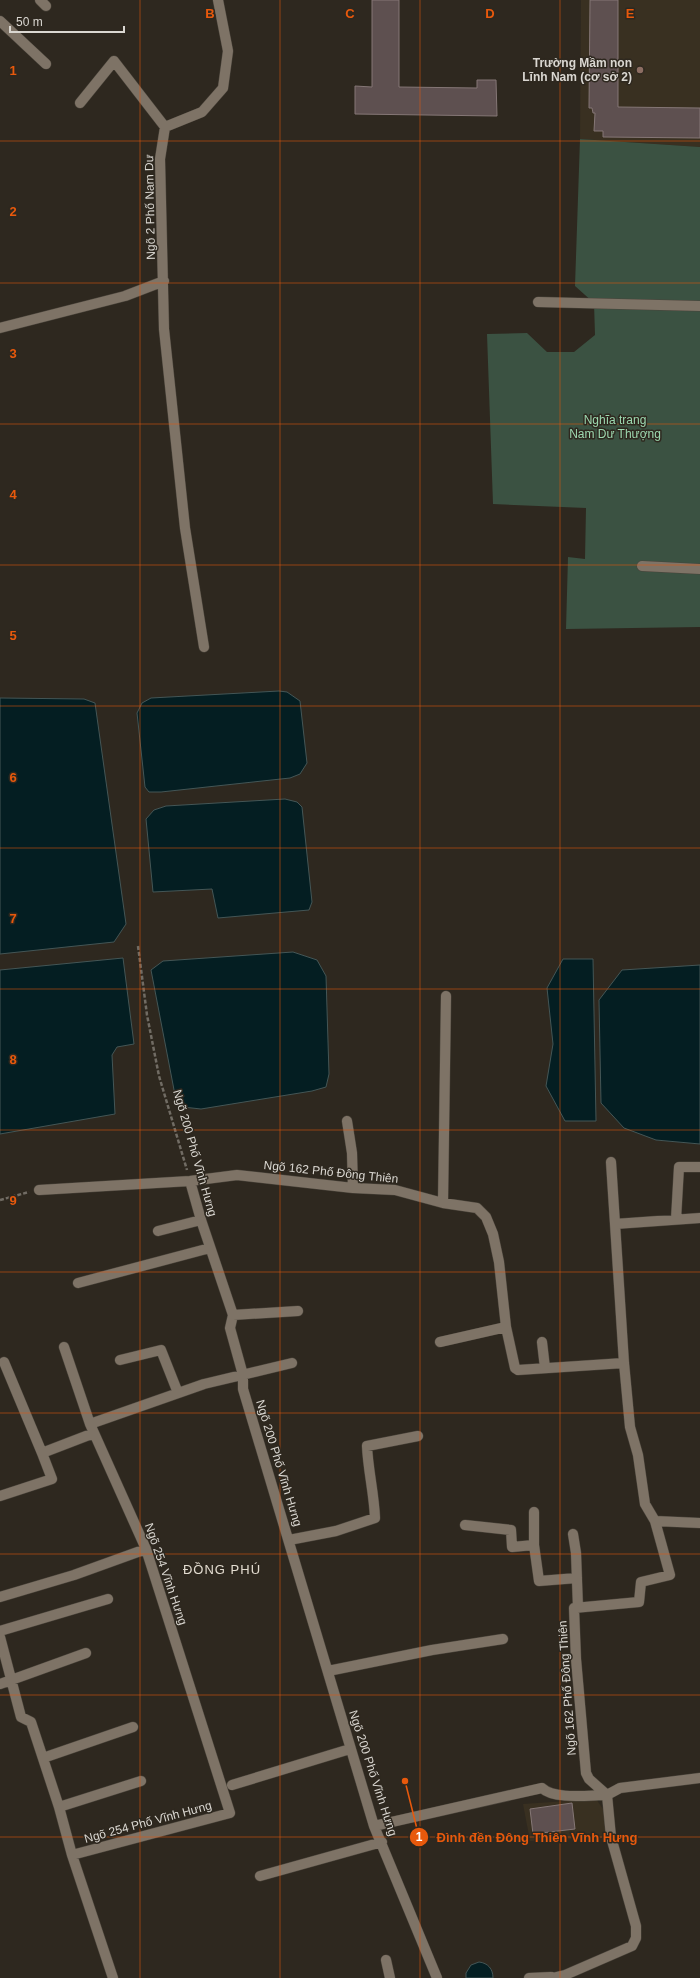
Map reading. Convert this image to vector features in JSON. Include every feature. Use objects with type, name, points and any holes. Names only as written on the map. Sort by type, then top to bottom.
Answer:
[{"type":"street","points":[[80,103],[114,61],[165,127],[202,112],[223,88],[228,52],[218,0]]},
{"type":"street","points":[[0,21],[46,64]]},
{"type":"street","name":"Ngõ 2 Phố Nam Dư","points":[[165,127],[160,159],[164,329],[185,528],[204,647]]},
{"type":"street","points":[[0,328],[125,296],[164,281]]},
{"type":"street","points":[[538,302],[700,306]]},
{"type":"street","points":[[642,566],[700,569]]},
{"type":"street","points":[[443,1203],[446,996]]},
{"type":"street","points":[[347,1121],[352,1153],[353,1188]]},
{"type":"street","points":[[611,1162],[624,1363]]},
{"type":"street","points":[[676,1219],[679,1167],[700,1167]]},
{"type":"street","name":"Ngõ 162 Phố Đông Thiên","points":[[39,1190],[190,1180],[237,1175],[353,1188],[395,1190],[443,1203],[477,1208],[486,1217],[491,1226],[499,1262],[506,1327],[515,1368],[518,1370],[624,1363],[630,1427],[638,1455],[645,1504],[655,1521],[670,1575],[641,1582],[639,1602],[574,1608],[576,1659],[586,1773],[589,1779],[607,1795]]},
{"type":"street","name":"Ngõ 200 Phố Vĩnh Hưng","points":[[190,1180],[201,1220],[233,1315],[230,1328],[243,1375],[243,1389],[328,1671],[350,1750],[374,1826],[382,1842],[437,1978]]},
{"type":"street","points":[[615,1224],[700,1218]]},
{"type":"street","points":[[158,1231],[201,1220]]},
{"type":"street","points":[[78,1283],[106,1274],[210,1248]]},
{"type":"street","points":[[233,1315],[298,1311]]},
{"type":"street","points":[[440,1342],[506,1327]]},
{"type":"street","points":[[542,1342],[545,1368]]},
{"type":"street","name":"Ngõ 254 Vĩnh Hưng","points":[[64,1348],[92,1429],[146,1549],[230,1813]]},
{"type":"street","points":[[120,1360],[161,1350],[178,1393]]},
{"type":"street","points":[[0,1496],[52,1479],[4,1362]]},
{"type":"street","points":[[42,1453],[92,1429],[178,1393],[204,1384],[292,1363]]},
{"type":"street","points":[[289,1540],[336,1531],[375,1518],[374,1495],[368,1471],[367,1446],[418,1436]]},
{"type":"street","points":[[534,1512],[534,1546],[539,1581],[577,1578]]},
{"type":"street","points":[[655,1521],[700,1523]]},
{"type":"street","points":[[465,1525],[511,1530],[512,1547],[534,1546]]},
{"type":"street","points":[[573,1534],[578,1608]]},
{"type":"street","points":[[0,1597],[74,1575],[146,1549]]},
{"type":"street","points":[[0,1631],[108,1599]]},
{"type":"street","name":"Ngõ 254 Phố Vĩnh Hưng","points":[[0,1637],[10,1681],[21,1717],[31,1722],[59,1807],[72,1855],[113,1978]]},
{"type":"street","points":[[328,1671],[432,1650],[503,1639]]},
{"type":"street","points":[[0,1684],[86,1653]]},
{"type":"street","points":[[43,1758],[133,1727]]},
{"type":"street","points":[[232,1785],[350,1750]]},
{"type":"street","points":[[374,1826],[542,1788],[548,1794],[557,1795],[607,1795],[620,1788],[700,1778]]},
{"type":"street","points":[[59,1807],[141,1781]]},
{"type":"street","points":[[529,1978],[552,1978],[565,1975],[632,1946],[636,1938],[636,1926],[611,1837],[607,1795]]},
{"type":"street","name":"Ngõ 254 Phố Vĩnh Hưng","points":[[72,1855],[230,1813]]},
{"type":"street","points":[[260,1876],[382,1842]]},
{"type":"street","points":[[386,1960],[390,1978]]},
{"type":"path","name":"Ngõ 200 Phố Vĩnh Hưng","points":[[138,946],[147,1015],[159,1076],[190,1180]]},
{"type":"path","points":[[0,1200],[39,1190]]},
{"type":"shaded area","name":"Trường Mầm non Lĩnh Nam (cơ sở 2)","points":[[581,0],[700,0],[700,147],[580,139]]},
{"type":"shaded area","points":[[596,1799],[605,1812],[606,1838],[530,1841],[523,1804]]},
{"type":"green space","name":"Nghĩa trang Nam Dư Thượng","points":[[580,139],[700,147],[700,627],[566,629],[568,557],[585,559],[586,508],[493,504],[487,334],[527,333],[547,352],[574,352],[595,335],[594,303],[575,286]]},
{"type":"water","points":[[279,691],[287,692],[300,701],[307,763],[300,774],[290,778],[161,792],[149,792],[145,787],[137,713],[142,703],[151,698]]},
{"type":"water","points":[[0,698],[84,699],[95,703],[126,924],[114,942],[0,954]]},
{"type":"water","points":[[285,799],[297,802],[302,807],[312,902],[309,910],[218,918],[212,889],[153,892],[146,819],[154,810],[166,806]]},
{"type":"water","points":[[293,952],[317,960],[326,976],[329,1074],[326,1087],[312,1091],[201,1109],[183,1107],[175,1095],[151,970],[163,961]]},
{"type":"water","points":[[123,958],[134,1044],[117,1047],[112,1055],[115,1114],[0,1134],[0,970]]},
{"type":"water","points":[[563,959],[593,959],[596,1121],[565,1121],[546,1086],[553,1044],[547,988]]},
{"type":"water","points":[[700,965],[700,1144],[656,1140],[624,1128],[601,1103],[599,1000],[622,970]]},
{"type":"water","points":[[479,1962],[489,1967],[493,1978],[466,1978],[466,1973],[471,1965]]},
{"type":"building","points":[[372,0],[399,0],[399,87],[477,88],[477,80],[496,80],[497,116],[355,114],[355,86],[372,87]]},
{"type":"building","points":[[590,0],[618,0],[618,107],[700,108],[700,138],[603,137],[603,131],[594,131],[595,113],[593,113],[592,108],[589,108]]},
{"type":"building","points":[[572,1803],[575,1829],[533,1834],[530,1809]]},
{"type":"place","name":"Trường Mầm non Lĩnh Nam (cơ sở 2)","points":[[640,70]]},
{"type":"place","name":"Đình đền Đông Thiên Vĩnh Hưng","points":[[405,1781]]},
{"type":"district","name":"ĐỒNG PHÚ","points":[[222,1569]]}]
